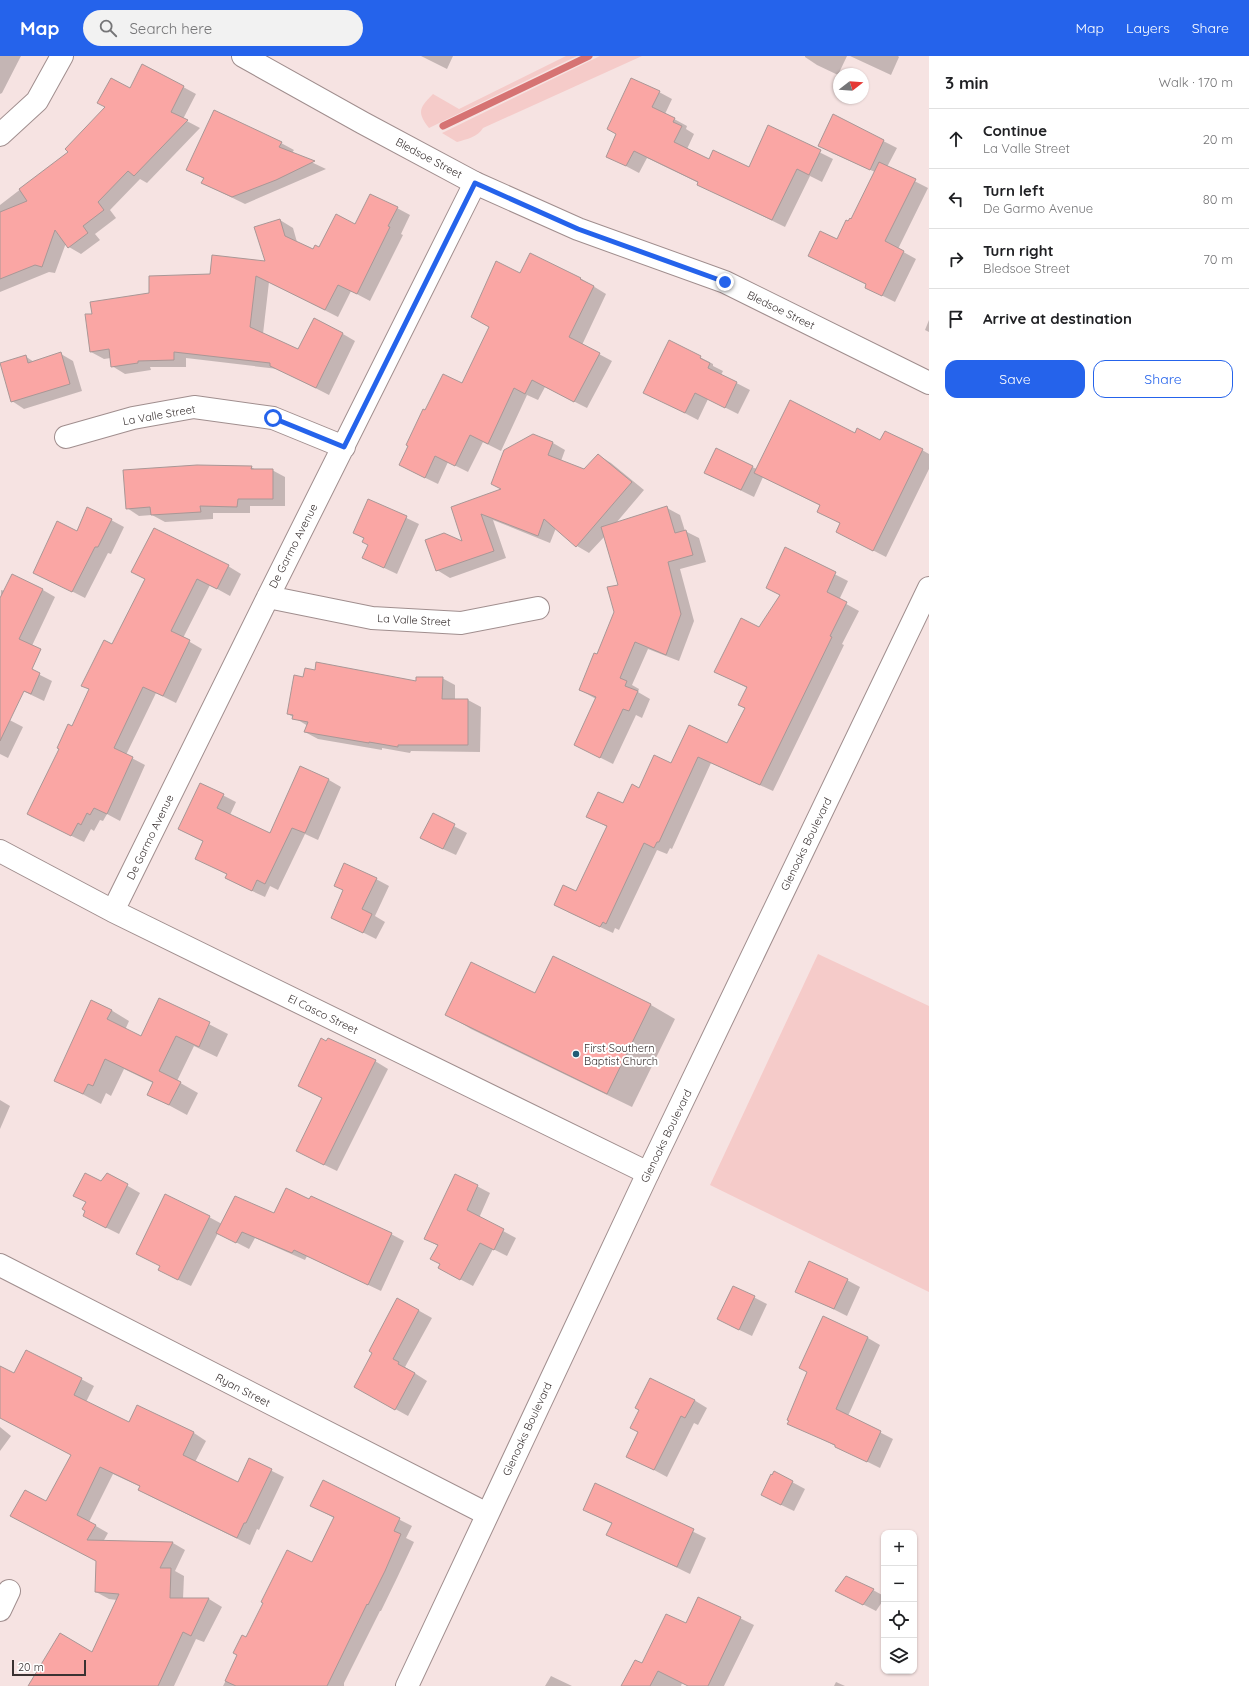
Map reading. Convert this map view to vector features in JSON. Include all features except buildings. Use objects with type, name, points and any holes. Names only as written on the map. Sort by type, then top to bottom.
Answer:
[{"type":"street","points":[[0,135],[36,101],[62,56]]},
{"type":"street","name":"Bledsoe Street","points":[[243,56],[475,183],[578,229],[725,282],[929,383]]},
{"type":"street","name":"De Garmo Avenue","points":[[113,911],[475,183]]},
{"type":"street","name":"La Valle Street","points":[[66,437],[133,418],[194,407],[273,418],[344,447]]},
{"type":"street","name":"Glenoaks Boulevard","points":[[407,1686],[648,1173],[929,588]]},
{"type":"street","name":"La Valle Street","points":[[268,597],[372,618],[460,623],[538,608]]},
{"type":"street","name":"El Casco Street","points":[[0,851],[113,911],[648,1173]]},
{"type":"street","name":"Ryan Street","points":[[0,1265],[487,1514]]},
{"type":"street","points":[[0,1610],[9,1591]]},
{"type":"shaded area","points":[[566,56],[577,56],[429,128],[422,118],[421,110],[433,94],[459,109]]},
{"type":"shaded area","points":[[600,56],[642,56],[483,128],[478,134],[472,137],[457,142],[442,133]]},
{"type":"shaded area","points":[[818,954],[929,1006],[929,1292],[710,1185]]},
{"type":"waterway","points":[[443,126],[589,56]]},
{"type":"place","name":"First Southern Baptist Church","points":[[576,1054]]},
{"type":"route","points":[[273,418],[344,447],[475,183],[578,229],[725,282]]}]
